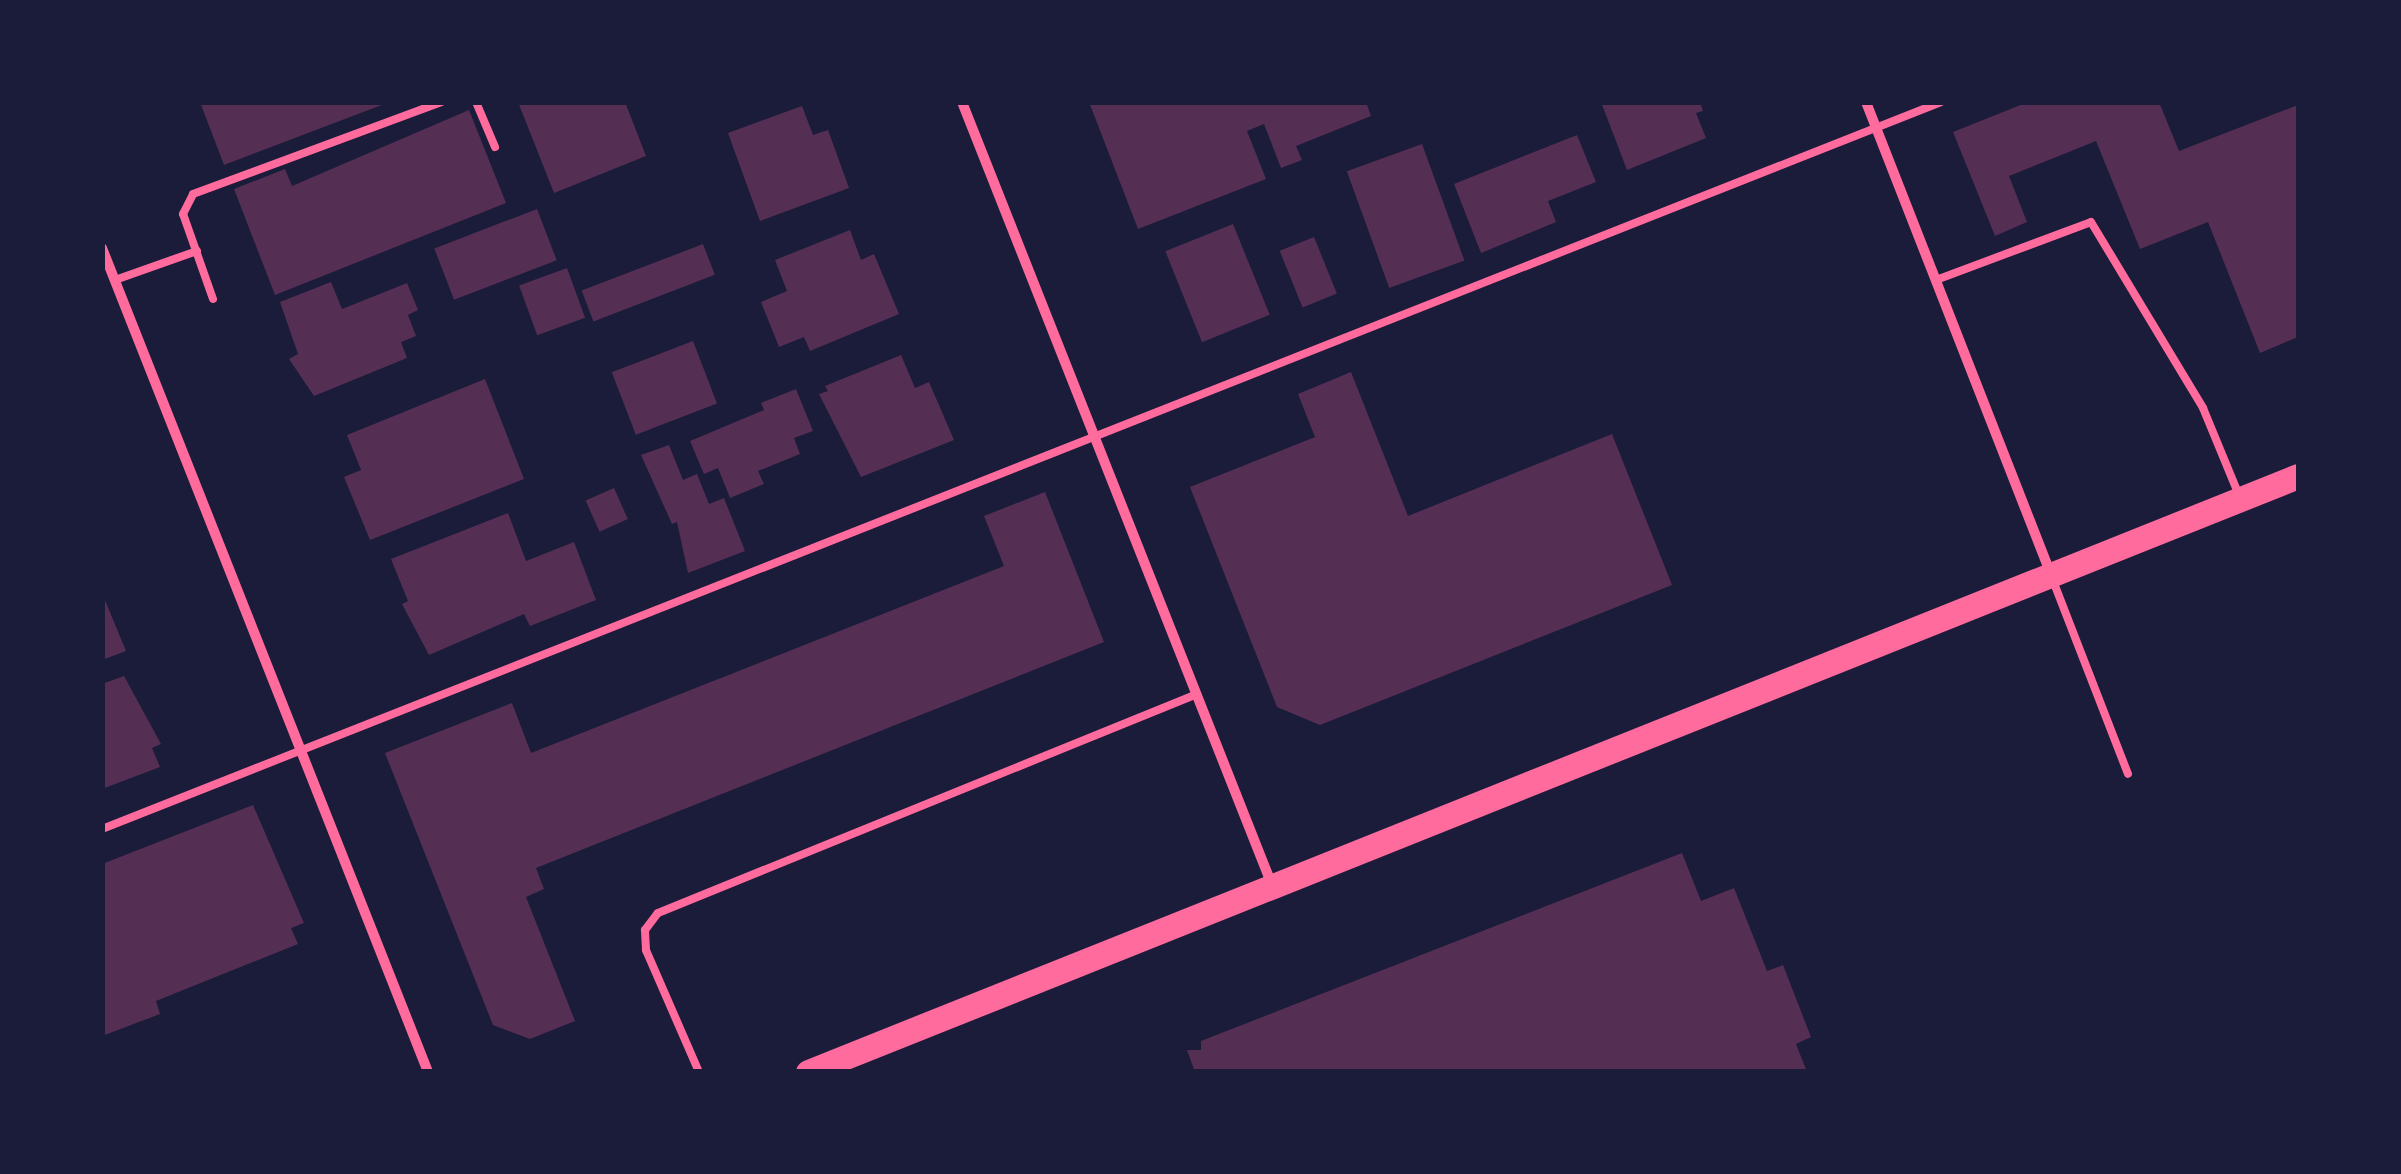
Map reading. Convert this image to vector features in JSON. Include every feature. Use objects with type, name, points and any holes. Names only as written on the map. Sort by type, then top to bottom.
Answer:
[{"type":"main road","points":[[808,1072],[2298,476]]},
{"type":"street","points":[[962,102],[1200,693],[1272,886]]},
{"type":"street","points":[[1866,102],[2051,575]]},
{"type":"street","points":[[102,248],[298,754],[428,1072]]},
{"type":"lane","points":[[213,299],[184,214],[194,194],[442,102]]},
{"type":"lane","points":[[476,102],[494,147]]},
{"type":"lane","points":[[102,829],[1099,440],[1940,102]]},
{"type":"lane","points":[[1936,280],[2091,222],[2203,408],[2240,500]]},
{"type":"lane","points":[[115,280],[196,251]]},
{"type":"lane","points":[[2051,575],[2128,774]]},
{"type":"lane","points":[[699,1072],[646,950],[645,930],[658,914],[1200,693]]},
{"type":"building","points":[[200,102],[387,102],[387,103],[224,165]]},
{"type":"building","points":[[518,102],[625,102],[646,156],[554,193]]},
{"type":"building","points":[[1089,102],[1366,102],[1371,116],[1296,146],[1302,160],[1281,168],[1264,124],[1247,131],[1266,179],[1138,229]]},
{"type":"building","points":[[1601,102],[1700,102],[1703,111],[1696,113],[1706,138],[1627,170]]},
{"type":"building","points":[[2028,102],[2159,102],[2179,151],[2298,105],[2298,337],[2260,353],[2208,222],[2140,249],[2096,141],[2009,176],[2027,222],[1995,236],[1953,132]]},
{"type":"building","points":[[802,106],[813,135],[828,130],[849,188],[760,221],[728,133]]},
{"type":"building","points":[[469,110],[506,203],[275,295],[234,189],[285,169],[292,186]]},
{"type":"building","points":[[1577,135],[1596,182],[1548,201],[1556,222],[1481,253],[1454,184]]},
{"type":"building","points":[[1422,144],[1464,261],[1389,288],[1347,171]]},
{"type":"building","points":[[537,209],[557,260],[454,300],[434,248]]},
{"type":"building","points":[[1233,224],[1270,315],[1202,342],[1165,251]]},
{"type":"building","points":[[850,230],[861,260],[874,254],[899,314],[810,351],[804,337],[779,347],[761,302],[787,291],[775,260]]},
{"type":"building","points":[[1314,237],[1337,294],[1303,307],[1280,251]]},
{"type":"building","points":[[703,244],[715,275],[593,321],[582,291]]},
{"type":"building","points":[[567,268],[585,318],[537,335],[519,285]]},
{"type":"building","points":[[331,282],[342,309],[407,283],[418,310],[408,315],[416,336],[401,342],[407,358],[314,396],[289,359],[298,354],[280,302]]},
{"type":"building","points":[[693,341],[717,404],[636,435],[612,372]]},
{"type":"building","points":[[901,355],[915,388],[929,382],[954,440],[861,477],[819,394],[828,391],[825,386]]},
{"type":"building","points":[[1351,372],[1408,516],[1612,434],[1672,585],[1320,725],[1277,707],[1190,487],[1315,437],[1298,394]]},
{"type":"building","points":[[485,379],[524,479],[370,540],[344,477],[361,470],[347,435]]},
{"type":"building","points":[[796,389],[813,431],[794,438],[800,454],[758,471],[764,484],[730,498],[718,468],[704,474],[690,441],[764,410],[761,403]]},
{"type":"building","points":[[669,445],[683,480],[697,474],[709,504],[724,498],[745,551],[688,573],[677,522],[672,524],[641,455]]},
{"type":"building","points":[[614,488],[628,519],[600,532],[586,501]]},
{"type":"building","points":[[1045,492],[1104,642],[536,868],[544,889],[526,897],[575,1021],[530,1039],[493,1025],[385,753],[512,703],[531,753],[1004,566],[984,516]]},
{"type":"building","points":[[508,513],[526,561],[574,542],[596,600],[530,626],[524,614],[429,655],[402,604],[408,601],[391,559]]},
{"type":"building","points":[[102,593],[126,651],[102,660]]},
{"type":"building","points":[[124,676],[161,744],[152,748],[160,767],[102,789],[102,684]]},
{"type":"building","points":[[253,805],[304,923],[291,928],[298,944],[156,1001],[160,1014],[102,1036],[102,864]]},
{"type":"building","points":[[1682,853],[1701,901],[1734,888],[1767,971],[1783,965],[1811,1037],[1796,1044],[1807,1072],[1195,1072],[1187,1050],[1201,1050],[1201,1041]]}]
